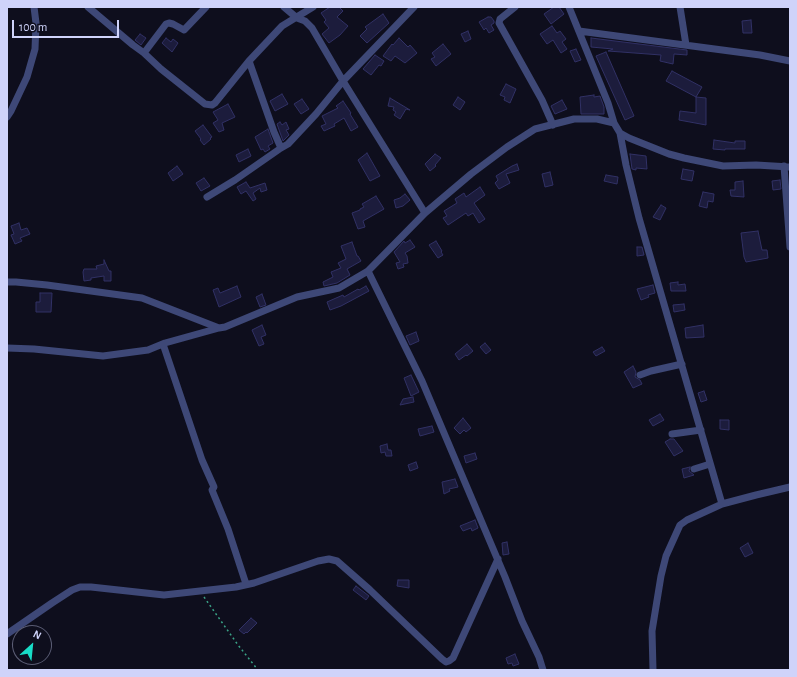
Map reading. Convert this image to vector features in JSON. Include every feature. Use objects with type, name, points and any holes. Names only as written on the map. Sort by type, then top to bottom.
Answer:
[{"type":"street","points":[[7,117],[27,76],[35,49],[36,23],[34,7]]},
{"type":"street","points":[[88,7],[133,46],[144,53],[160,69],[209,106],[216,103],[249,61],[282,26],[313,7]]},
{"type":"street","points":[[144,53],[166,24],[173,24],[184,30],[206,7]]},
{"type":"street","points":[[284,7],[312,28],[425,213]]},
{"type":"street","points":[[207,197],[288,144],[343,81],[414,7]]},
{"type":"street","points":[[515,7],[500,19],[499,23],[542,100],[553,125]]},
{"type":"street","points":[[569,7],[608,103],[614,123],[620,133],[639,218],[722,504]]},
{"type":"street","points":[[680,7],[686,45]]},
{"type":"street","points":[[579,31],[760,55],[790,61]]},
{"type":"street","points":[[249,61],[281,148]]},
{"type":"street","points":[[7,348],[34,349],[103,356],[148,350],[162,344],[219,328],[297,297],[339,288],[368,271],[425,213],[471,174],[507,147],[535,130],[574,119],[597,119],[614,123]]},
{"type":"street","points":[[620,133],[669,154],[723,166],[787,166],[790,247]]},
{"type":"street","points":[[368,271],[422,381],[498,559],[543,670]]},
{"type":"street","points":[[7,282],[47,285],[142,298],[219,328]]},
{"type":"street","points":[[162,344],[202,460],[214,487],[212,490],[228,528],[246,584]]},
{"type":"street","points":[[640,375],[682,364]]},
{"type":"street","points":[[672,434],[701,430]]},
{"type":"street","points":[[694,469],[710,464]]},
{"type":"street","points":[[653,670],[652,631],[661,576],[669,550],[680,525],[687,520],[722,504],[790,487]]},
{"type":"street","points":[[7,634],[72,590],[80,587],[164,595],[200,591],[246,584],[318,561],[329,559],[337,561],[376,595],[442,659],[449,662],[453,658],[498,559]]},
{"type":"path","points":[[200,591],[238,645],[258,670]]},
{"type":"building","points":[[330,7],[339,7],[343,11],[337,17],[348,26],[340,35],[329,43],[322,34],[329,28],[324,22],[326,20],[321,13]]},
{"type":"building","points":[[554,7],[559,7],[564,14],[551,24],[544,14]]},
{"type":"building","points":[[383,14],[389,23],[367,43],[360,36],[367,29],[365,27]]},
{"type":"building","points":[[491,17],[494,21],[491,25],[494,30],[489,33],[486,28],[484,30],[479,22]]},
{"type":"building","points":[[751,20],[752,33],[743,33],[742,21]]},
{"type":"building","points":[[552,26],[557,33],[560,31],[566,39],[562,42],[567,49],[561,53],[553,40],[547,44],[540,34]]},
{"type":"building","points":[[468,31],[471,39],[465,42],[461,34]]},
{"type":"building","points":[[140,34],[146,38],[141,45],[135,40]]},
{"type":"building","points":[[166,38],[171,42],[173,39],[178,43],[172,52],[162,43]]},
{"type":"building","points":[[399,38],[408,47],[410,45],[417,53],[405,63],[395,56],[391,61],[383,56],[392,44],[393,45]]},
{"type":"building","points":[[591,38],[687,50],[687,55],[674,54],[673,64],[660,61],[661,55],[608,51],[613,49],[591,47]]},
{"type":"building","points":[[443,44],[451,54],[436,66],[431,59],[435,57],[432,53]]},
{"type":"building","points":[[576,49],[581,60],[575,62],[570,51]]},
{"type":"building","points":[[606,52],[634,116],[625,120],[596,56]]},
{"type":"building","points":[[375,55],[384,61],[381,66],[379,65],[371,75],[363,69]]},
{"type":"building","points":[[672,71],[702,87],[696,97],[666,81]]},
{"type":"building","points":[[506,84],[516,89],[510,103],[504,100],[505,97],[500,95]]},
{"type":"building","points":[[282,94],[288,104],[275,111],[270,101]]},
{"type":"building","points":[[594,95],[594,97],[600,96],[604,107],[604,114],[581,114],[580,97]]},
{"type":"building","points":[[458,97],[465,102],[460,110],[453,105]]},
{"type":"building","points":[[696,97],[706,98],[706,125],[679,120],[680,111],[696,113]]},
{"type":"building","points":[[390,98],[410,110],[406,109],[400,119],[394,115],[396,112],[393,110],[394,107],[388,106]]},
{"type":"building","points":[[302,99],[309,109],[301,114],[294,104]]},
{"type":"building","points":[[562,100],[567,109],[555,114],[551,106]]},
{"type":"building","points":[[343,101],[358,127],[351,131],[344,118],[334,124],[335,126],[324,131],[321,126],[326,124],[322,116],[338,108],[336,106]]},
{"type":"building","points":[[228,104],[235,117],[222,123],[224,130],[219,132],[213,123],[218,120],[213,112]]},
{"type":"building","points":[[280,122],[282,125],[286,122],[289,129],[286,130],[289,135],[283,141],[277,124]]},
{"type":"building","points":[[203,125],[212,137],[204,145],[195,131]]},
{"type":"building","points":[[268,129],[273,143],[268,146],[270,149],[265,152],[263,149],[261,150],[255,137]]},
{"type":"building","points":[[714,140],[735,143],[735,141],[745,141],[745,149],[713,149]]},
{"type":"building","points":[[248,149],[251,156],[239,162],[236,155]]},
{"type":"building","points":[[367,153],[380,176],[370,181],[358,160]]},
{"type":"building","points":[[435,154],[441,158],[435,165],[436,166],[430,171],[425,164]]},
{"type":"building","points":[[630,154],[646,156],[647,169],[632,169]]},
{"type":"building","points":[[517,164],[519,170],[506,174],[510,183],[499,189],[495,183],[498,180],[496,176]]},
{"type":"building","points":[[177,166],[183,174],[173,181],[168,173]]},
{"type":"building","points":[[683,169],[694,171],[692,181],[681,179]]},
{"type":"building","points":[[550,172],[553,185],[545,187],[542,174]]},
{"type":"building","points":[[606,175],[618,177],[617,184],[604,181]]},
{"type":"building","points":[[204,178],[210,186],[201,191],[196,183]]},
{"type":"building","points":[[780,180],[781,189],[773,190],[772,181]]},
{"type":"building","points":[[743,181],[744,197],[731,196],[730,190],[735,190],[735,182]]},
{"type":"building","points":[[246,182],[250,188],[265,183],[267,190],[261,192],[260,188],[253,193],[256,199],[253,201],[246,191],[241,194],[237,187]]},
{"type":"building","points":[[480,187],[485,195],[474,203],[485,219],[479,223],[473,213],[468,216],[466,213],[448,225],[443,218],[447,216],[444,211],[457,203],[455,199],[464,193],[466,197]]},
{"type":"building","points":[[703,192],[714,194],[713,202],[708,201],[707,208],[699,206]]},
{"type":"building","points":[[405,194],[410,200],[403,206],[396,208],[394,200]]},
{"type":"building","points":[[376,196],[384,209],[363,221],[365,227],[358,229],[352,213],[360,210],[364,207],[362,204]]},
{"type":"building","points":[[661,205],[666,208],[660,220],[653,217]]},
{"type":"building","points":[[19,223],[21,230],[27,228],[30,234],[20,238],[22,241],[15,244],[11,235],[14,234],[11,226]]},
{"type":"building","points":[[758,231],[762,250],[767,250],[768,258],[746,262],[741,233]]},
{"type":"building","points":[[410,240],[415,247],[405,253],[408,263],[403,264],[404,267],[398,269],[396,263],[400,262],[394,252],[404,241],[405,243]]},
{"type":"building","points":[[436,241],[443,255],[438,258],[429,245]]},
{"type":"building","points":[[352,242],[357,256],[361,261],[347,269],[350,275],[337,283],[324,286],[323,282],[333,277],[331,272],[341,268],[338,263],[346,259],[341,246]]},
{"type":"building","points":[[637,247],[642,247],[644,255],[637,256]]},
{"type":"building","points":[[104,260],[109,271],[111,271],[111,281],[104,281],[104,276],[91,278],[91,280],[84,281],[84,269],[97,269],[96,266],[104,264]]},
{"type":"building","points":[[678,282],[678,285],[685,284],[686,291],[671,291],[670,283]]},
{"type":"building","points":[[653,285],[655,293],[648,295],[649,297],[641,300],[637,289]]},
{"type":"building","points":[[237,286],[241,297],[219,307],[213,290],[218,288],[220,293]]},
{"type":"building","points":[[366,286],[369,291],[341,306],[330,310],[327,302],[343,295],[344,297]]},
{"type":"building","points":[[40,293],[52,293],[51,312],[36,312],[36,302],[40,302]]},
{"type":"building","points":[[262,294],[266,305],[260,307],[256,297]]},
{"type":"building","points":[[684,304],[685,310],[674,312],[673,305]]},
{"type":"building","points":[[262,325],[266,335],[261,337],[264,344],[259,346],[252,330]]},
{"type":"building","points":[[703,325],[704,337],[686,338],[685,328]]},
{"type":"building","points":[[416,332],[419,341],[410,345],[406,336]]},
{"type":"building","points":[[485,343],[491,350],[486,354],[480,347]]},
{"type":"building","points":[[467,344],[473,351],[459,360],[455,354]]},
{"type":"building","points":[[602,347],[605,351],[596,356],[593,352]]},
{"type":"building","points":[[633,366],[636,372],[635,377],[640,380],[642,384],[633,388],[624,372]]},
{"type":"building","points":[[411,375],[419,392],[411,396],[404,378]]},
{"type":"building","points":[[704,391],[707,400],[701,402],[698,393]]},
{"type":"building","points":[[413,397],[414,402],[400,405],[403,399]]},
{"type":"building","points":[[660,414],[664,420],[653,426],[649,420]]},
{"type":"building","points":[[463,418],[471,428],[466,432],[464,430],[460,434],[454,428]]},
{"type":"building","points":[[720,420],[729,420],[729,430],[720,429]]},
{"type":"building","points":[[432,426],[434,432],[420,436],[418,429]]},
{"type":"building","points":[[670,439],[674,439],[683,451],[674,456],[665,442]]},
{"type":"building","points":[[387,444],[388,450],[391,450],[392,456],[386,456],[385,452],[381,453],[380,446]]},
{"type":"building","points":[[475,453],[477,459],[466,463],[464,456]]},
{"type":"building","points":[[416,462],[418,468],[410,471],[408,465]]},
{"type":"building","points":[[690,467],[689,471],[694,475],[684,478],[682,469]]},
{"type":"building","points":[[455,479],[458,487],[449,489],[450,491],[444,494],[442,482]]},
{"type":"building","points":[[475,520],[478,528],[472,531],[471,528],[463,531],[460,526]]},
{"type":"building","points":[[507,542],[509,554],[503,555],[502,543]]},
{"type":"building","points":[[748,543],[753,553],[745,557],[740,548]]},
{"type":"building","points":[[398,580],[409,580],[409,588],[397,586]]},
{"type":"building","points":[[356,586],[369,596],[366,600],[353,590]]},
{"type":"building","points":[[251,618],[257,623],[244,634],[239,630]]},
{"type":"building","points":[[515,654],[519,664],[513,666],[512,663],[508,664],[506,658]]}]
